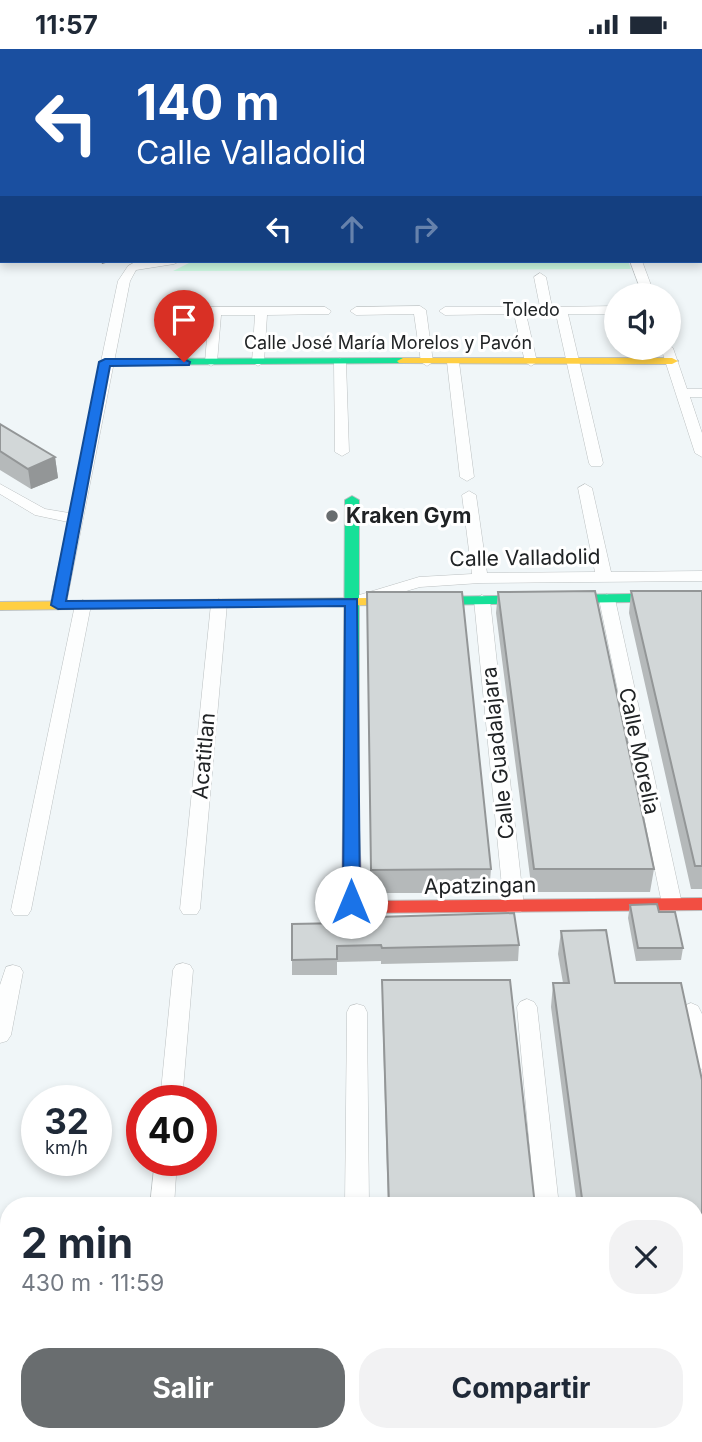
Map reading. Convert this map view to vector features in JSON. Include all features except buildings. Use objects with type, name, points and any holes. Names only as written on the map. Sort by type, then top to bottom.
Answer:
[{"type":"street","points":[[58,605],[105,362],[124,281],[132,268],[141,263]]},
{"type":"street","points":[[132,268],[162,263]]},
{"type":"street","points":[[637,263],[644,283]]},
{"type":"street","points":[[540,277],[547,310]]},
{"type":"street","points":[[356,311],[420,310],[427,362]]},
{"type":"street","points":[[519,310],[531,362]]},
{"type":"street","points":[[561,310],[596,463]]},
{"type":"street","name":"Toledo","points":[[445,311],[604,310]]},
{"type":"street","points":[[169,311],[325,311]]},
{"type":"street","points":[[211,362],[215,311]]},
{"type":"street","points":[[258,362],[261,311]]},
{"type":"street","name":"Calle José María Morelos y Pavón","points":[[105,362],[604,360]]},
{"type":"street","points":[[671,360],[702,453]]},
{"type":"street","points":[[340,362],[342,451]]},
{"type":"street","points":[[453,362],[467,477]]},
{"type":"street","points":[[682,393],[702,393]]},
{"type":"street","points":[[0,488],[40,512],[75,519]]},
{"type":"street","points":[[585,488],[604,577]]},
{"type":"street","points":[[469,495],[480,578]]},
{"type":"street","points":[[352,500],[352,602]]},
{"type":"street","name":"Calle Valladolid","points":[[352,602],[419,582],[480,578],[702,576]]},
{"type":"street","name":"Calle Valladolid","points":[[0,606],[702,597]]},
{"type":"street","name":"Calle Morelia","points":[[607,599],[672,904]]},
{"type":"street","name":"Calle Guadalajara","points":[[482,600],[514,907]]},
{"type":"street","name":"Apatzingan","points":[[352,602],[351,902],[365,908],[702,904]]},
{"type":"street","name":"Acatitlan","points":[[190,909],[219,604]]},
{"type":"street","points":[[21,909],[83,605]]},
{"type":"street","points":[[172,1085],[183,970]]},
{"type":"street","points":[[0,1035],[13,972]]},
{"type":"street","points":[[527,1007],[546,1197]]},
{"type":"street","points":[[691,1011],[702,1061]]},
{"type":"street","points":[[357,1012],[357,1197]]},
{"type":"street","points":[[163,1197],[165,1176]]},
{"type":"green space","points":[[189,263],[629,263],[631,269],[173,271]]},
{"type":"traffic: fast","points":[[105,362],[403,361]]},
{"type":"traffic: fast","points":[[351,830],[352,500]]},
{"type":"traffic: fast","points":[[427,601],[702,597]]},
{"type":"traffic: slow","points":[[403,361],[672,361]]},
{"type":"traffic: slow","points":[[0,606],[368,602]]},
{"type":"traffic: jam","points":[[351,830],[351,902],[358,907],[702,904]]},
{"type":"place","name":"Kraken Gym","points":[[332,516]]},
{"type":"route","points":[[184,362],[105,362],[58,605],[352,602],[351,902]]}]
